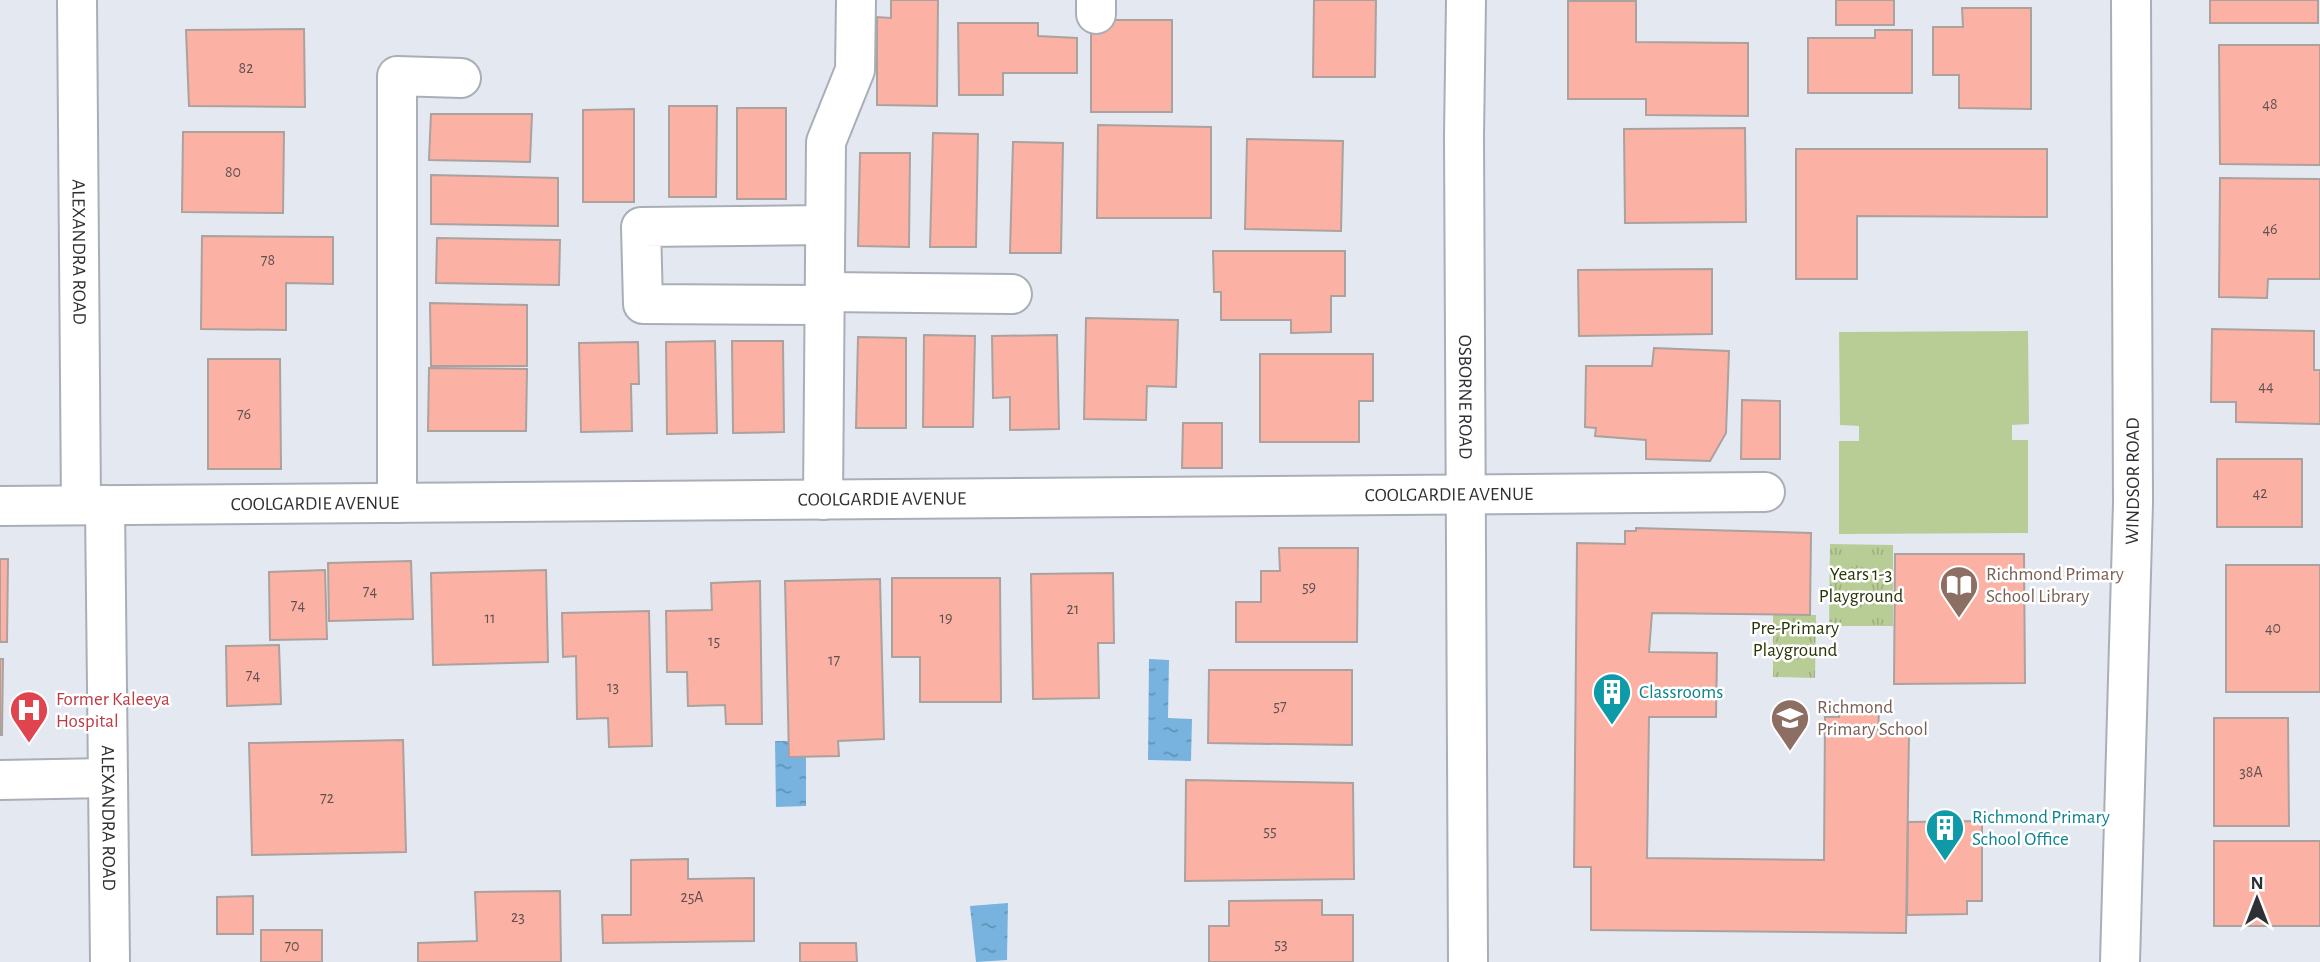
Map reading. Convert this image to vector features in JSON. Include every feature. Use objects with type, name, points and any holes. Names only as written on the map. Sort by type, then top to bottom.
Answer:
[{"type":"street","name":"ALEXANDRA ROAD","points":[[78,0],[93,505],[108,778],[110,962]]},
{"type":"street","points":[[823,500],[826,142],[855,70],[856,0]]},
{"type":"street","name":"OSBORNE ROAD","points":[[1466,0],[1468,962]]},
{"type":"street","name":"WINDSOR ROAD","points":[[2120,962],[2133,502],[2131,0]]},
{"type":"street","points":[[397,503],[397,76],[461,78]]},
{"type":"street","points":[[825,225],[641,227],[643,304],[1012,294]]},
{"type":"street","name":"COOLGARDIE AVENUE","points":[[0,506],[1765,492]]},
{"type":"street","points":[[0,780],[108,778]]},
{"type":"green space","points":[[2028,331],[2029,424],[2012,425],[2012,440],[2028,440],[2028,533],[1839,534],[1839,441],[1859,441],[1859,426],[1840,425],[1839,332]]},
{"type":"green space","name":"Years 1-3 Playground","points":[[1830,544],[1893,545],[1893,626],[1829,626]]},
{"type":"green space","name":"Pre-Primary Playground","points":[[1773,615],[1816,615],[1815,678],[1773,677]]},
{"type":"water","points":[[1149,659],[1169,660],[1168,718],[1192,719],[1191,761],[1148,760]]},
{"type":"water","points":[[775,741],[806,741],[806,806],[776,807]]},
{"type":"water","points":[[1008,903],[1007,960],[976,962],[970,906]]},
{"type":"building","points":[[891,0],[938,0],[937,106],[877,105],[877,17],[891,18]]},
{"type":"building","points":[[1314,0],[1376,0],[1375,77],[1313,77]]},
{"type":"building","points":[[1836,0],[1894,0],[1894,25],[1836,25]]},
{"type":"building","points":[[2210,0],[2318,0],[2318,23],[2210,23]]},
{"type":"building","points":[[1568,1],[1636,1],[1636,42],[1748,43],[1748,116],[1646,115],[1646,99],[1568,99]]},
{"type":"building","points":[[1962,8],[2031,8],[2031,109],[1959,108],[1959,75],[1933,75],[1933,27],[1963,27]]},
{"type":"building","points":[[1091,20],[1172,20],[1172,112],[1091,112]]},
{"type":"building","points":[[958,23],[1038,23],[1038,36],[1077,38],[1077,73],[1003,73],[1003,95],[959,95]]},
{"type":"building","points":[[304,29],[305,107],[189,106],[186,30]]},
{"type":"building","points":[[1875,30],[1912,30],[1912,93],[1808,93],[1808,38],[1875,38]]},
{"type":"building","points":[[2219,45],[2320,45],[2320,165],[2220,164]]},
{"type":"building","points":[[669,106],[717,106],[716,197],[669,197]]},
{"type":"building","points":[[737,108],[786,108],[786,199],[737,199]]},
{"type":"building","points":[[634,109],[634,202],[583,202],[583,110]]},
{"type":"building","points":[[431,114],[532,114],[530,162],[429,160]]},
{"type":"building","points":[[1098,125],[1211,127],[1211,218],[1097,218]]},
{"type":"building","points":[[1745,128],[1746,222],[1625,223],[1624,129]]},
{"type":"building","points":[[183,132],[284,132],[283,213],[182,212]]},
{"type":"building","points":[[933,133],[978,134],[976,247],[930,247]]},
{"type":"building","points":[[1247,139],[1343,141],[1341,231],[1245,229]]},
{"type":"building","points":[[1013,142],[1063,143],[1061,253],[1010,253]]},
{"type":"building","points":[[1796,149],[2047,149],[2047,217],[1857,216],[1857,279],[1796,279]]},
{"type":"building","points":[[860,153],[910,153],[909,247],[858,246]]},
{"type":"building","points":[[431,175],[558,178],[558,226],[431,224]]},
{"type":"building","points":[[2220,178],[2320,179],[2320,279],[2268,279],[2267,298],[2219,297]]},
{"type":"building","points":[[202,236],[333,237],[333,284],[286,283],[286,330],[201,329]]},
{"type":"building","points":[[437,238],[560,240],[559,285],[436,283]]},
{"type":"building","points":[[1213,251],[1345,251],[1345,296],[1331,296],[1331,332],[1291,333],[1291,320],[1221,320],[1221,292],[1214,292]]},
{"type":"building","points":[[1712,269],[1712,334],[1579,336],[1578,270]]},
{"type":"building","points":[[430,303],[527,305],[527,366],[431,366]]},
{"type":"building","points":[[1086,318],[1178,320],[1176,387],[1147,386],[1146,420],[1084,419]]},
{"type":"building","points":[[2212,329],[2314,331],[2314,370],[2320,370],[2320,424],[2236,422],[2236,402],[2211,402]]},
{"type":"building","points":[[924,335],[975,336],[973,427],[923,427]]},
{"type":"building","points":[[1057,335],[1059,429],[1010,430],[1010,397],[993,398],[992,336]]},
{"type":"building","points":[[858,337],[906,338],[906,428],[856,428]]},
{"type":"building","points":[[715,341],[717,433],[667,434],[666,342]]},
{"type":"building","points":[[732,341],[783,341],[784,432],[733,433]]},
{"type":"building","points":[[638,342],[639,384],[631,384],[632,431],[581,432],[579,343]]},
{"type":"building","points":[[1654,348],[1729,351],[1726,433],[1710,461],[1646,459],[1646,440],[1595,436],[1596,428],[1585,427],[1586,366],[1652,366]]},
{"type":"building","points":[[1260,354],[1373,354],[1373,401],[1359,401],[1359,442],[1260,442]]},
{"type":"building","points":[[208,359],[280,359],[281,469],[208,469]]},
{"type":"building","points":[[429,368],[527,369],[526,431],[428,431]]},
{"type":"building","points":[[1742,400],[1780,401],[1780,459],[1741,459]]},
{"type":"building","points":[[1183,423],[1222,423],[1222,468],[1182,468]]},
{"type":"building","points":[[2217,459],[2302,459],[2302,527],[2217,527]]},
{"type":"building","name":"Classrooms","points":[[1636,528],[1811,533],[1810,615],[1652,613],[1649,652],[1717,653],[1716,717],[1649,717],[1647,858],[1824,860],[1825,717],[1839,717],[1839,711],[1879,711],[1878,735],[1909,735],[1906,933],[1591,930],[1591,867],[1574,867],[1577,543],[1625,544],[1625,531],[1636,531]]},
{"type":"building","points":[[1279,548],[1358,548],[1357,642],[1236,642],[1236,602],[1261,602],[1261,571],[1280,571]]},
{"type":"building","name":"Richmond Primary School Library","points":[[1895,554],[2024,554],[2025,683],[1894,684]]},
{"type":"building","points":[[0,559],[8,559],[7,642],[0,642]]},
{"type":"building","points":[[411,561],[413,619],[329,621],[328,563]]},
{"type":"building","points":[[2226,565],[2320,565],[2320,692],[2226,692]]},
{"type":"building","points":[[325,570],[327,639],[270,640],[269,572]]},
{"type":"building","points":[[546,570],[548,662],[433,665],[431,573]]},
{"type":"building","points":[[1113,573],[1114,643],[1098,643],[1099,698],[1033,699],[1031,574]]},
{"type":"building","points":[[892,578],[1000,578],[1001,702],[920,702],[920,657],[892,657]]},
{"type":"building","points":[[880,579],[884,739],[838,741],[839,756],[789,757],[785,581]]},
{"type":"building","points":[[760,581],[762,724],[726,724],[725,705],[688,706],[687,672],[667,672],[666,611],[712,610],[711,583]]},
{"type":"building","points":[[649,611],[652,746],[609,747],[608,718],[577,719],[576,656],[563,657],[562,613]]},
{"type":"building","points":[[279,645],[281,704],[227,706],[226,646]]},
{"type":"building","points":[[0,659],[3,659],[2,735],[0,735]]},
{"type":"building","points":[[1209,670],[1352,670],[1352,745],[1208,743]]},
{"type":"building","points":[[2214,718],[2288,718],[2289,826],[2214,826]]},
{"type":"building","points":[[403,740],[406,852],[252,855],[249,743]]},
{"type":"building","points":[[1186,780],[1353,783],[1354,879],[1185,881]]},
{"type":"building","name":"Richmond Primary School Office","points":[[1982,821],[1982,901],[1967,901],[1967,914],[1907,915],[1908,822]]},
{"type":"building","points":[[2214,841],[2320,841],[2320,926],[2214,926]]},
{"type":"building","points":[[688,859],[688,879],[754,878],[754,941],[603,943],[602,915],[631,915],[631,860]]},
{"type":"building","points":[[560,891],[561,962],[418,962],[418,943],[477,941],[475,892]]},
{"type":"building","points":[[253,896],[253,934],[217,934],[217,897]]},
{"type":"building","points":[[1322,900],[1322,915],[1353,915],[1353,962],[1209,962],[1209,926],[1229,926],[1229,901]]},
{"type":"building","points":[[261,930],[322,930],[322,962],[261,962]]},
{"type":"building","points":[[800,943],[856,943],[857,962],[800,962]]},
{"type":"place","name":"Richmond Primary School Library","points":[[1959,619]]},
{"type":"place","name":"Classrooms","points":[[1612,726]]},
{"type":"place","name":"Former Kaleeya Hospital","points":[[29,744]]},
{"type":"place","name":"Richmond Primary School","points":[[1790,752]]},
{"type":"place","name":"Richmond Primary School Office","points":[[1945,862]]}]
